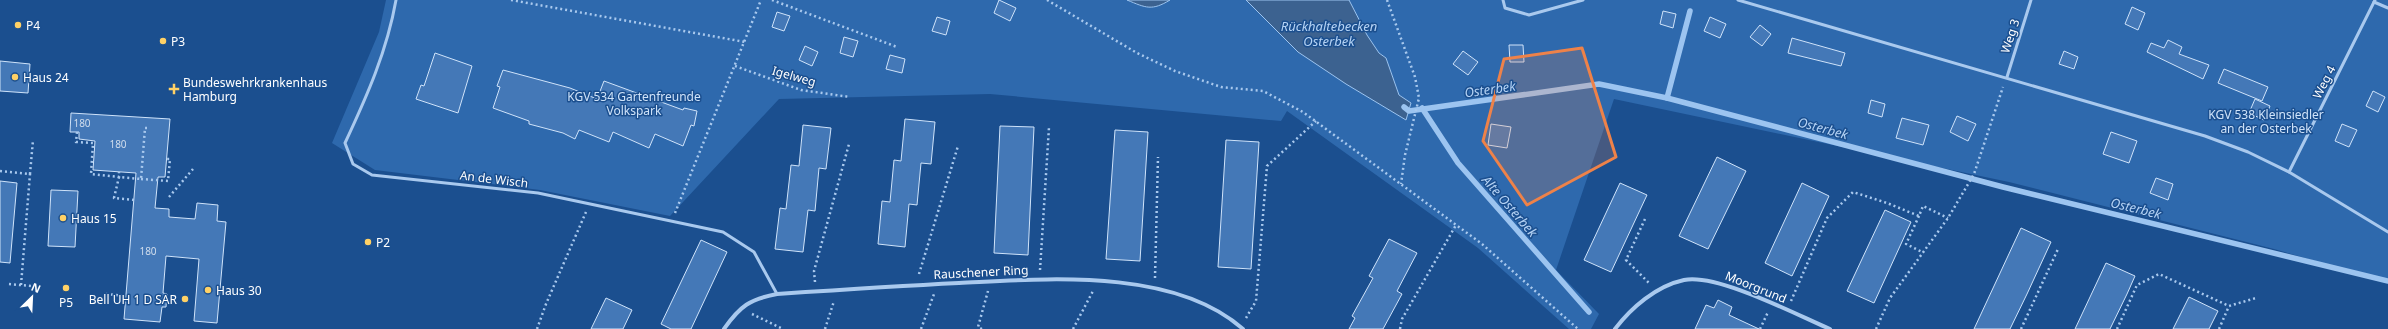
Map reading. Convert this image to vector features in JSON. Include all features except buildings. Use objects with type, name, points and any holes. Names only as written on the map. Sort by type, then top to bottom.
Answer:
[{"type":"street","name":"Rauschener Ring","points":[[724,329],[736,312],[755,298],[777,294],[1040,279],[1098,282],[1154,288],[1219,310],[1242,328]]},
{"type":"street","name":"Moorgrund","points":[[1615,329],[1625,316],[1651,294],[1684,280],[1721,283],[1830,329]]},
{"type":"lane","name":"An de Wisch","points":[[396,0],[390,35],[370,90],[345,143],[353,164],[372,175],[538,194],[723,232],[754,252],[777,294]]},
{"type":"lane","points":[[1503,0],[1505,8],[1529,15],[1583,0]]},
{"type":"lane","points":[[1738,0],[2007,77],[2117,112],[2205,136],[2248,152],[2289,172],[2388,232]]},
{"type":"lane","name":"Weg 3","points":[[2007,77],[2031,0]]},
{"type":"lane","points":[[2375,1],[2388,8]]},
{"type":"lane","name":"Weg 4","points":[[2289,172],[2375,1]]},
{"type":"path","points":[[511,0],[745,42]]},
{"type":"path","points":[[672,221],[761,0]]},
{"type":"path","points":[[772,0],[897,47]]},
{"type":"path","points":[[1047,0],[1137,53],[1175,71],[1222,87],[1263,91],[1316,121],[1482,244],[1578,329]]},
{"type":"path","points":[[1387,0],[1415,78],[1419,98],[1414,116],[1401,184]]},
{"type":"path","name":"Igelweg","points":[[735,66],[801,90],[850,97]]},
{"type":"path","points":[[1876,329],[1890,298],[1948,218],[1974,174],[2007,77]]},
{"type":"path","points":[[1242,328],[1256,301],[1267,166],[1316,121]]},
{"type":"path","points":[[1040,279],[1049,127]]},
{"type":"path","points":[[141,179],[145,128],[147,128]]},
{"type":"path","points":[[77,132],[76,142],[93,143],[91,174],[168,181],[170,159],[167,159]]},
{"type":"path","points":[[21,285],[33,140]]},
{"type":"path","points":[[816,291],[814,271],[848,144]]},
{"type":"path","points":[[916,285],[958,146]]},
{"type":"path","points":[[1154,288],[1158,157]]},
{"type":"path","points":[[170,197],[193,169]]},
{"type":"path","points":[[0,171],[30,174]]},
{"type":"path","points":[[119,172],[114,198],[134,200]]},
{"type":"path","points":[[1786,310],[1827,218],[1853,192],[1918,216]]},
{"type":"path","points":[[538,329],[546,304],[589,204]]},
{"type":"path","points":[[1922,252],[1906,244],[1923,206],[1948,218]]},
{"type":"path","points":[[1645,219],[1626,260],[1657,292]]},
{"type":"path","points":[[1400,329],[1402,319],[1456,225]]},
{"type":"path","points":[[2021,329],[2058,249]]},
{"type":"path","points":[[2117,329],[2137,285],[2159,274],[2229,306],[2256,298]]},
{"type":"path","points":[[982,329],[978,327],[990,281]]},
{"type":"path","points":[[1073,329],[1098,282]]},
{"type":"path","points":[[9,284],[31,286]]},
{"type":"path","points":[[921,329],[938,284]]},
{"type":"path","points":[[825,329],[838,290]]},
{"type":"path","points":[[106,294],[126,296]]},
{"type":"path","points":[[1760,329],[1771,304]]},
{"type":"path","points":[[2219,329],[2229,306]]},
{"type":"path","points":[[741,308],[783,329]]},
{"type":"highlighted area","points":[[1582,48],[1616,157],[1527,205],[1483,141],[1504,59]]},
{"type":"green space","points":[[386,0],[1127,0],[1139,5],[1153,7],[1170,0],[1246,0],[1406,120],[1411,103],[1399,95],[1386,58],[1379,53],[1367,35],[1349,0],[2388,0],[2388,282],[2274,249],[2009,182],[1614,99],[1556,270],[1599,314],[1591,329],[1569,329],[1478,248],[1287,111],[1281,121],[990,94],[779,99],[670,216],[540,190],[375,170],[332,143],[379,32]]},
{"type":"water","points":[[1127,0],[1170,0],[1158,6],[1149,7]]},
{"type":"water","name":"Rückhaltebecken Osterbek","points":[[1246,0],[1349,0],[1367,35],[1379,53],[1386,58],[1399,95],[1411,103],[1406,120],[1346,84],[1298,52]]},
{"type":"waterway","points":[[1667,98],[1690,11]]},
{"type":"waterway","name":"Osterbek","points":[[1404,107],[1409,111],[1599,84],[1667,98],[2003,187],[2388,281]]},
{"type":"waterway","name":"Alte Osterbek","points":[[1422,108],[1458,163],[1589,312]]},
{"type":"place","name":"P4","points":[[18,25]]},
{"type":"place","name":"P3","points":[[163,41]]},
{"type":"place","name":"Haus 24","points":[[15,77]]},
{"type":"place","name":"Bundeswehrkrankenhaus Hamburg","points":[[174,89]]},
{"type":"place","name":"Haus 15","points":[[63,218]]},
{"type":"place","name":"P2","points":[[368,242]]},
{"type":"place","name":"P5","points":[[66,288]]},
{"type":"place","name":"Haus 30","points":[[208,290]]},
{"type":"place","name":"Bell UH 1 D SAR","points":[[185,299]]},
{"type":"park label","name":"KGV 534 Gartenfreunde Volkspark","points":[[634,103]]},
{"type":"park label","name":"KGV 538 Kleinsiedler an der Osterbek","points":[[2266,121]]}]
